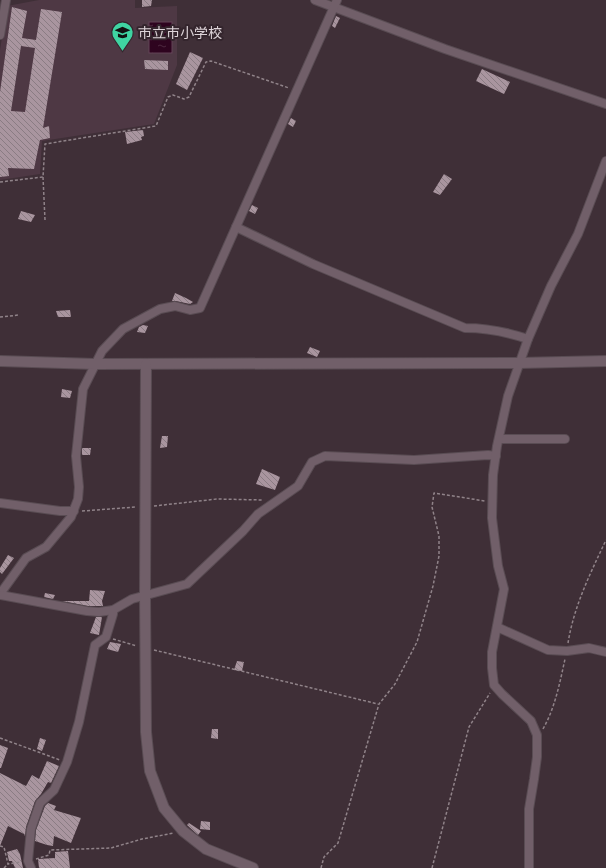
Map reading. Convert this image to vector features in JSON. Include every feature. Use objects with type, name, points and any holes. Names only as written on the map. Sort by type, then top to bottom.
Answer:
[{"type":"street","points":[[0,35],[6,0]]},
{"type":"street","points":[[315,0],[335,4],[445,49],[606,104]]},
{"type":"street","points":[[335,4],[298,91],[200,308],[190,310],[175,306],[160,308],[123,328],[106,347],[82,389],[76,456],[78,499],[74,511],[71,517],[46,547],[26,558],[0,594],[99,612],[113,610],[132,599],[145,594],[187,584],[243,531],[258,514],[298,486],[312,462],[325,456],[414,460],[488,455],[496,456]]},
{"type":"street","points":[[529,868],[530,809],[535,772],[537,735],[531,721],[494,685],[492,652],[504,589],[498,566],[492,518],[493,475],[508,396],[519,364],[551,286],[578,234],[606,161]]},
{"type":"street","points":[[236,228],[313,264],[465,328],[485,328],[528,339]]},
{"type":"street","points":[[0,361],[96,364],[519,364],[606,362]]},
{"type":"street","points":[[146,364],[146,732],[150,771],[164,808],[184,831],[206,849],[253,868]]},
{"type":"street","points":[[499,439],[565,439]]},
{"type":"street","points":[[0,503],[60,512],[74,511]]},
{"type":"street","points":[[30,865],[31,829],[40,803],[54,790],[67,762],[79,722],[95,645],[106,637],[113,610]]},
{"type":"street","points":[[497,627],[548,650],[567,652],[589,648],[606,652]]},
{"type":"path","points":[[45,220],[43,177],[45,144],[156,126],[168,97],[173,95],[184,99],[189,97],[206,62],[211,61],[298,91]]},
{"type":"path","points":[[0,182],[43,177]]},
{"type":"path","points":[[0,317],[19,315]]},
{"type":"path","points":[[321,868],[324,858],[338,844],[378,704],[394,684],[417,642],[440,556],[439,536],[432,507],[434,493],[493,503]]},
{"type":"path","points":[[74,511],[146,507],[217,499],[262,500]]},
{"type":"path","points":[[537,739],[547,721],[559,686],[571,626],[584,586],[606,540]]},
{"type":"path","points":[[106,637],[378,704]]},
{"type":"path","points":[[432,868],[469,726],[486,702],[494,685]]},
{"type":"path","points":[[0,738],[67,762]]},
{"type":"path","points":[[4,868],[8,864],[30,865],[49,855],[50,850],[111,848],[142,839],[184,831]]},
{"type":"path","points":[[0,846],[4,847],[8,864]]},
{"type":"shaded area","points":[[39,0],[135,0],[135,8],[177,6],[177,65],[154,124],[42,141],[40,174],[0,180],[0,50],[7,6]]},
{"type":"water","points":[[149,22],[172,22],[172,53],[149,53]]},
{"type":"building","points":[[142,0],[152,0],[151,6],[142,7]]},
{"type":"building","points":[[12,7],[27,11],[22,38],[36,40],[41,9],[62,12],[43,128],[49,126],[50,138],[40,140],[34,169],[8,168],[9,176],[0,177],[0,92]],"holes":[[[21,46],[35,48],[25,112],[11,111]]]},
{"type":"building","points":[[336,16],[340,18],[335,28],[332,26]]},
{"type":"building","points":[[190,52],[203,58],[187,90],[176,84]]},
{"type":"building","points":[[144,60],[168,61],[168,70],[145,69]]},
{"type":"building","points":[[482,69],[510,82],[504,94],[476,81]]},
{"type":"building","points":[[291,118],[296,121],[293,127],[288,124]]},
{"type":"building","points":[[143,130],[144,136],[141,137],[142,140],[127,144],[125,132]]},
{"type":"building","points":[[444,174],[452,179],[440,195],[433,192]]},
{"type":"building","points":[[252,205],[258,208],[255,214],[249,211]]},
{"type":"building","points":[[21,211],[35,215],[31,222],[18,219]]},
{"type":"building","points":[[175,293],[193,302],[190,304],[172,301]]},
{"type":"building","points":[[70,310],[71,317],[58,317],[56,311]]},
{"type":"building","points":[[143,325],[148,326],[145,333],[137,332],[139,327]]},
{"type":"building","points":[[310,347],[320,351],[317,357],[307,353]]},
{"type":"building","points":[[62,389],[72,391],[70,398],[61,397]]},
{"type":"building","points":[[162,436],[168,436],[167,447],[160,448]]},
{"type":"building","points":[[82,448],[91,448],[90,455],[82,455]]},
{"type":"building","points":[[262,469],[280,477],[275,490],[256,484]]},
{"type":"building","points":[[8,555],[14,558],[2,574],[0,572],[0,568]]},
{"type":"building","points":[[90,590],[105,591],[102,601],[103,606],[88,606],[62,601],[89,601]]},
{"type":"building","points":[[45,593],[55,595],[53,599],[44,597]]},
{"type":"building","points":[[96,617],[102,617],[99,635],[90,633]]},
{"type":"building","points":[[110,642],[121,644],[118,652],[107,649]]},
{"type":"building","points":[[237,661],[244,662],[242,671],[234,670]]},
{"type":"building","points":[[212,729],[218,729],[218,739],[211,738]]},
{"type":"building","points":[[40,738],[46,740],[42,751],[37,749]]},
{"type":"building","points":[[0,745],[8,748],[1,768],[0,768]]},
{"type":"building","points":[[47,761],[59,766],[51,783],[48,782],[35,801],[26,827],[25,836],[24,834],[8,826],[0,846],[0,773],[26,786],[32,775],[39,779]]},
{"type":"building","points":[[48,803],[56,806],[54,810],[81,818],[71,843],[54,836],[53,846],[35,841],[36,830],[45,806]]},
{"type":"building","points":[[201,821],[210,822],[210,830],[200,829]]},
{"type":"building","points":[[189,823],[201,831],[198,835],[187,825]]},
{"type":"building","points":[[17,849],[20,854],[23,868],[15,868],[12,861],[9,861],[7,852]]},
{"type":"building","points":[[68,851],[70,868],[39,868],[38,859],[55,858],[55,852]]},
{"type":"place","name":"市立市小学校","points":[[122,52]]}]
